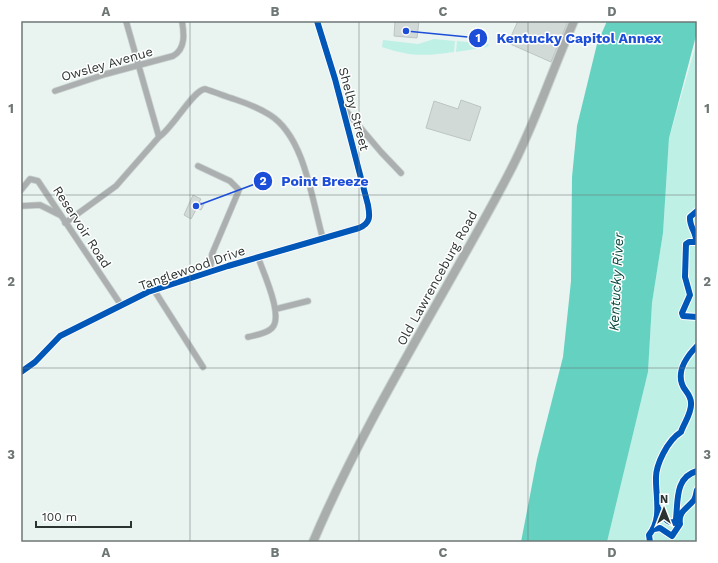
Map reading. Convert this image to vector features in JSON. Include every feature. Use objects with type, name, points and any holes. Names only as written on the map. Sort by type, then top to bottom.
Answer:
[{"type":"main road","name":"Old Lawrenceburg Road","points":[[313,542],[374,414],[456,272],[507,177],[574,21]]},
{"type":"street","points":[[126,21],[159,137]]},
{"type":"street","name":"Owsley Avenue","points":[[55,91],[106,74],[166,59],[176,55],[181,48],[183,38],[182,21]]},
{"type":"street","name":"Shelby Street","points":[[317,21],[342,106],[368,205],[370,217],[364,226]]},
{"type":"street","points":[[65,223],[116,186],[159,137],[166,133],[195,94],[201,90],[214,92],[270,115],[286,130],[298,150],[323,238]]},
{"type":"street","points":[[342,106],[384,156],[401,173]]},
{"type":"street","points":[[198,166],[230,181],[239,190],[212,254],[210,272]]},
{"type":"street","name":"Reservoir Road","points":[[21,190],[27,181],[35,179],[44,188],[65,223],[121,305]]},
{"type":"street","points":[[21,206],[40,205],[60,215]]},
{"type":"street","name":"Tanglewood Drive","points":[[21,372],[35,362],[60,336],[154,290],[258,257],[364,226]]},
{"type":"street","points":[[248,337],[271,328],[276,321],[276,309],[258,257]]},
{"type":"street","points":[[154,290],[203,367]]},
{"type":"street","points":[[276,309],[308,301]]},
{"type":"shaded area","points":[[434,39],[455,41],[454,52],[418,55],[402,53],[382,47],[383,40],[418,44]]},
{"type":"shaded area","points":[[457,41],[489,45],[487,47],[456,52]]},
{"type":"shaded area","points":[[697,41],[697,542],[607,542],[648,372],[652,303],[663,233],[669,138]]},
{"type":"water","name":"Kentucky River","points":[[607,21],[697,21],[697,32],[669,138],[663,233],[652,303],[648,372],[607,542],[521,542],[537,459],[563,357],[571,281],[572,177],[577,126],[597,44]]},
{"type":"building","points":[[395,21],[419,21],[417,38],[394,36]]},
{"type":"building","points":[[518,21],[568,21],[551,62],[508,43]]},
{"type":"building","points":[[461,100],[481,107],[470,141],[426,128],[434,101],[458,109]]},
{"type":"building","points":[[193,195],[201,199],[199,202],[204,204],[201,210],[197,208],[191,219],[184,215]]},
{"type":"cycle path","points":[[21,372],[35,362],[60,336],[148,292],[228,266],[359,228],[366,224],[369,219],[368,205],[335,79],[317,21]]},
{"type":"cycle path","points":[[697,211],[690,217],[696,242],[689,242],[686,244],[685,277],[690,295],[682,313],[683,316],[697,317]]},
{"type":"cycle path","points":[[650,542],[649,535],[656,522],[657,516],[656,474],[663,453],[671,441],[681,432],[688,418],[691,400],[682,384],[681,373],[684,363],[697,346]]},
{"type":"cycle path","points":[[658,508],[666,520],[674,523],[676,519],[681,484],[685,478],[697,471]]},
{"type":"cycle path","points":[[654,529],[660,528],[672,536],[680,524],[680,516],[694,500],[697,490]]},
{"type":"place","name":"Kentucky Capitol Annex","points":[[406,31]]},
{"type":"place","name":"Point Breeze","points":[[196,206]]}]
